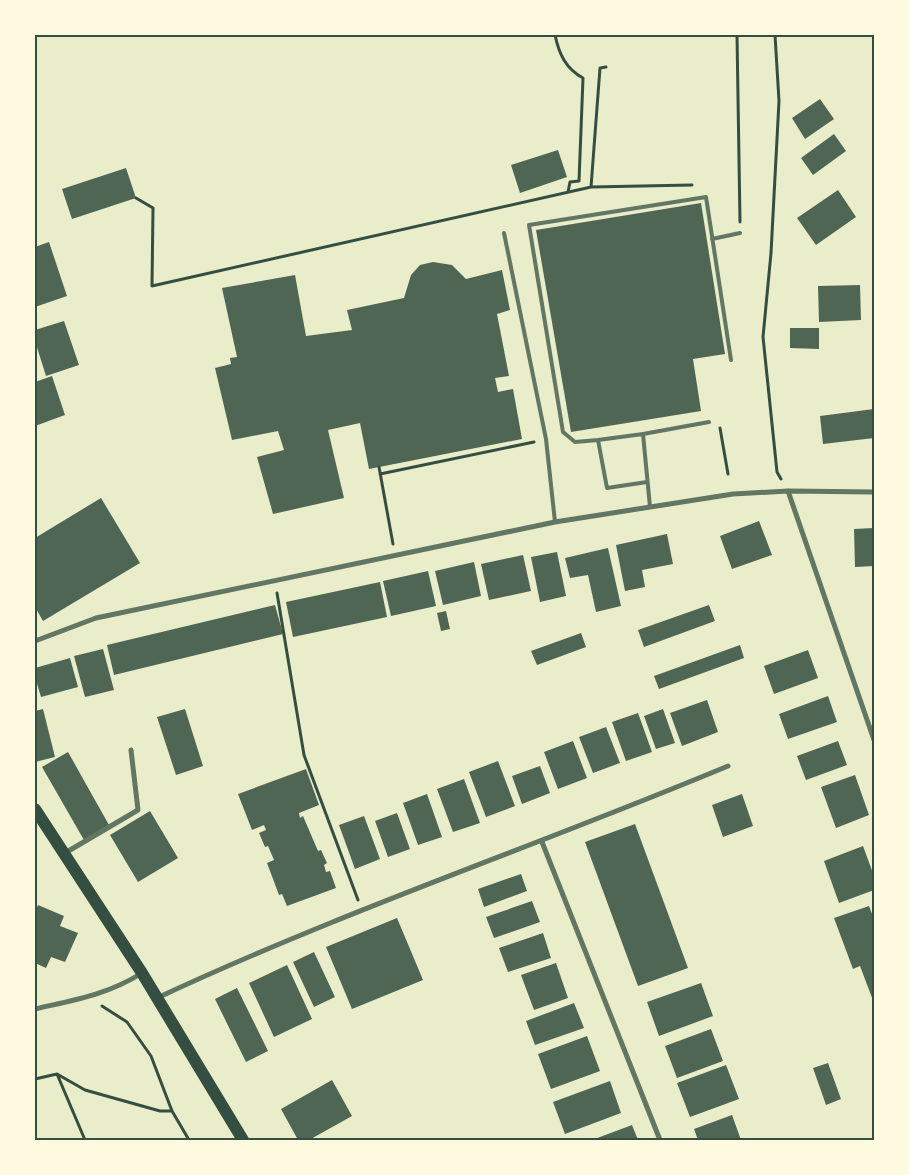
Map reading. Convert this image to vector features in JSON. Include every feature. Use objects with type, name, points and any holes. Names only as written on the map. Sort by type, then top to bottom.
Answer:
[{"type":"main road","points":[[35,809],[142,973],[243,1140]]},
{"type":"street","points":[[788,491],[874,740]]},
{"type":"street","points":[[35,640],[96,618],[394,554],[555,522],[733,494],[788,491],[874,492]]},
{"type":"street","points":[[64,853],[138,810],[131,750]]},
{"type":"street","points":[[156,998],[362,910],[542,842],[728,766]]},
{"type":"street","points":[[542,842],[660,1140]]},
{"type":"street","points":[[35,1009],[100,994],[120,987],[142,973]]},
{"type":"lane","points":[[709,422],[643,434],[575,442],[563,432],[529,225],[706,197],[731,360]]},
{"type":"lane","points":[[504,233],[546,439],[555,522]]},
{"type":"lane","points":[[712,239],[740,233]]},
{"type":"lane","points":[[643,434],[650,507]]},
{"type":"lane","points":[[598,440],[607,488],[647,482]]},
{"type":"path","points":[[555,35],[564,60],[571,72],[583,78],[579,181],[570,182],[568,192]]},
{"type":"path","points":[[737,35],[740,233]]},
{"type":"path","points":[[775,35],[779,101],[771,253],[763,337],[777,472],[788,491]]},
{"type":"path","points":[[591,187],[600,68],[606,67]]},
{"type":"path","points":[[136,198],[153,208],[152,286],[591,187],[707,185],[706,197]]},
{"type":"path","points":[[380,474],[546,439]]},
{"type":"path","points":[[379,466],[394,554]]},
{"type":"path","points":[[275,579],[304,755],[362,910]]},
{"type":"path","points":[[101,1006],[127,1022],[151,1056],[172,1111],[189,1140]]},
{"type":"path","points":[[35,1079],[57,1074],[85,1090],[160,1111],[172,1111]]},
{"type":"path","points":[[57,1074],[86,1140]]},
{"type":"building","points":[[820,99],[834,119],[805,139],[792,118]]},
{"type":"building","points":[[834,134],[846,151],[813,175],[801,158]]},
{"type":"building","points":[[558,150],[567,177],[520,193],[511,165]]},
{"type":"building","points":[[126,168],[136,198],[72,219],[62,189]]},
{"type":"building","points":[[838,190],[856,217],[816,245],[797,218]]},
{"type":"building","points":[[701,203],[725,354],[693,359],[701,411],[571,432],[536,230]]},
{"type":"building","points":[[49,242],[67,296],[35,307],[35,247]]},
{"type":"building","points":[[433,262],[452,265],[466,279],[502,270],[510,310],[497,314],[509,376],[495,378],[498,392],[513,389],[522,439],[369,469],[360,423],[328,430],[344,498],[273,514],[257,457],[284,450],[278,431],[232,440],[215,368],[231,364],[230,358],[237,357],[222,288],[295,275],[306,336],[352,330],[347,310],[404,298],[411,275],[420,265]]},
{"type":"building","points":[[860,285],[861,320],[819,322],[818,286]]},
{"type":"building","points":[[64,321],[79,365],[46,376],[35,341],[35,330]]},
{"type":"building","points":[[790,328],[819,328],[819,349],[790,348]]},
{"type":"building","points":[[52,376],[65,415],[35,426],[35,382]]},
{"type":"building","points":[[874,409],[874,438],[823,444],[820,416]]},
{"type":"building","points":[[101,498],[140,563],[43,621],[35,607],[35,538]]},
{"type":"building","points":[[759,521],[772,555],[732,569],[720,536]]},
{"type":"building","points":[[874,528],[874,566],[855,567],[854,529]]},
{"type":"building","points":[[667,534],[673,564],[642,570],[645,587],[625,591],[616,545]]},
{"type":"building","points":[[608,548],[621,606],[596,612],[588,575],[570,578],[565,558]]},
{"type":"building","points":[[557,552],[566,596],[540,602],[531,557]]},
{"type":"building","points":[[523,555],[531,591],[489,600],[481,564]]},
{"type":"building","points":[[474,562],[481,596],[443,605],[435,571]]},
{"type":"building","points":[[428,571],[436,606],[391,616],[383,581]]},
{"type":"building","points":[[380,582],[387,617],[293,637],[286,602]]},
{"type":"building","points":[[275,605],[283,634],[114,675],[107,645]]},
{"type":"building","points":[[709,605],[715,621],[644,647],[638,630]]},
{"type":"building","points":[[446,611],[450,629],[441,631],[437,613]]},
{"type":"building","points":[[581,633],[586,647],[537,665],[531,651]]},
{"type":"building","points":[[740,645],[744,658],[659,689],[654,676]]},
{"type":"building","points":[[103,649],[114,690],[85,697],[74,656]]},
{"type":"building","points":[[808,650],[818,678],[774,694],[764,666]]},
{"type":"building","points":[[70,658],[78,687],[41,697],[35,677],[35,668]]},
{"type":"building","points":[[828,696],[837,722],[788,739],[779,714]]},
{"type":"building","points":[[707,700],[718,732],[682,746],[670,713]]},
{"type":"building","points":[[43,709],[55,757],[35,762],[35,711]]},
{"type":"building","points":[[185,709],[203,766],[176,775],[157,717]]},
{"type":"building","points":[[663,709],[675,743],[656,749],[644,716]]},
{"type":"building","points":[[638,713],[652,752],[626,761],[612,722]]},
{"type":"building","points":[[606,727],[620,763],[593,773],[579,737]]},
{"type":"building","points":[[573,741],[587,778],[558,789],[544,752]]},
{"type":"building","points":[[838,741],[847,765],[806,780],[797,756]]},
{"type":"building","points":[[68,752],[109,825],[84,840],[42,767]]},
{"type":"building","points":[[498,761],[515,806],[486,817],[469,772]]},
{"type":"building","points":[[540,766],[550,793],[522,804],[512,776]]},
{"type":"building","points":[[306,769],[319,805],[299,813],[300,818],[303,816],[318,851],[321,850],[327,863],[324,865],[326,872],[330,871],[336,888],[287,906],[282,894],[279,895],[267,863],[274,860],[268,846],[265,847],[259,833],[266,830],[264,825],[252,830],[238,794]]},
{"type":"building","points":[[855,775],[869,815],[836,828],[821,787]]},
{"type":"building","points":[[464,779],[480,823],[453,832],[437,789]]},
{"type":"building","points":[[427,794],[442,837],[418,845],[403,803]]},
{"type":"building","points":[[742,794],[753,826],[723,837],[712,805]]},
{"type":"building","points":[[150,811],[178,858],[138,882],[110,835]]},
{"type":"building","points":[[397,813],[410,849],[388,857],[375,821]]},
{"type":"building","points":[[364,816],[380,859],[355,869],[339,825]]},
{"type":"building","points":[[635,824],[688,968],[638,986],[585,842]]},
{"type":"building","points":[[863,846],[874,876],[874,890],[839,903],[824,861]]},
{"type":"building","points":[[521,874],[527,891],[484,907],[478,889]]},
{"type":"building","points":[[532,901],[540,922],[494,938],[486,917]]},
{"type":"building","points":[[38,905],[64,916],[60,926],[78,933],[65,962],[51,957],[46,968],[35,963],[35,913]]},
{"type":"building","points":[[869,906],[874,919],[874,1003],[860,966],[853,969],[834,918]]},
{"type":"building","points":[[397,918],[423,980],[352,1009],[326,947]]},
{"type":"building","points":[[543,933],[551,958],[508,972],[499,948]]},
{"type":"building","points":[[314,952],[335,997],[314,1007],[293,962]]},
{"type":"building","points":[[556,963],[568,998],[534,1010],[521,975]]},
{"type":"building","points":[[287,965],[312,1019],[274,1037],[249,983]]},
{"type":"building","points":[[701,983],[713,1016],[659,1036],[647,1002]]},
{"type":"building","points":[[237,988],[268,1051],[246,1062],[215,999]]},
{"type":"building","points":[[574,1003],[584,1028],[535,1045],[526,1021]]},
{"type":"building","points":[[711,1029],[723,1061],[677,1078],[665,1046]]},
{"type":"building","points":[[587,1036],[600,1071],[551,1089],[538,1054]]},
{"type":"building","points":[[828,1063],[841,1099],[826,1105],[813,1068]]},
{"type":"building","points":[[726,1065],[739,1099],[690,1117],[677,1083]]},
{"type":"building","points":[[332,1080],[352,1116],[309,1140],[298,1140],[281,1109]]},
{"type":"building","points":[[610,1081],[621,1113],[565,1134],[553,1102]]},
{"type":"building","points":[[732,1115],[741,1140],[698,1140],[694,1129]]},
{"type":"building","points":[[632,1125],[638,1140],[592,1140]]}]
